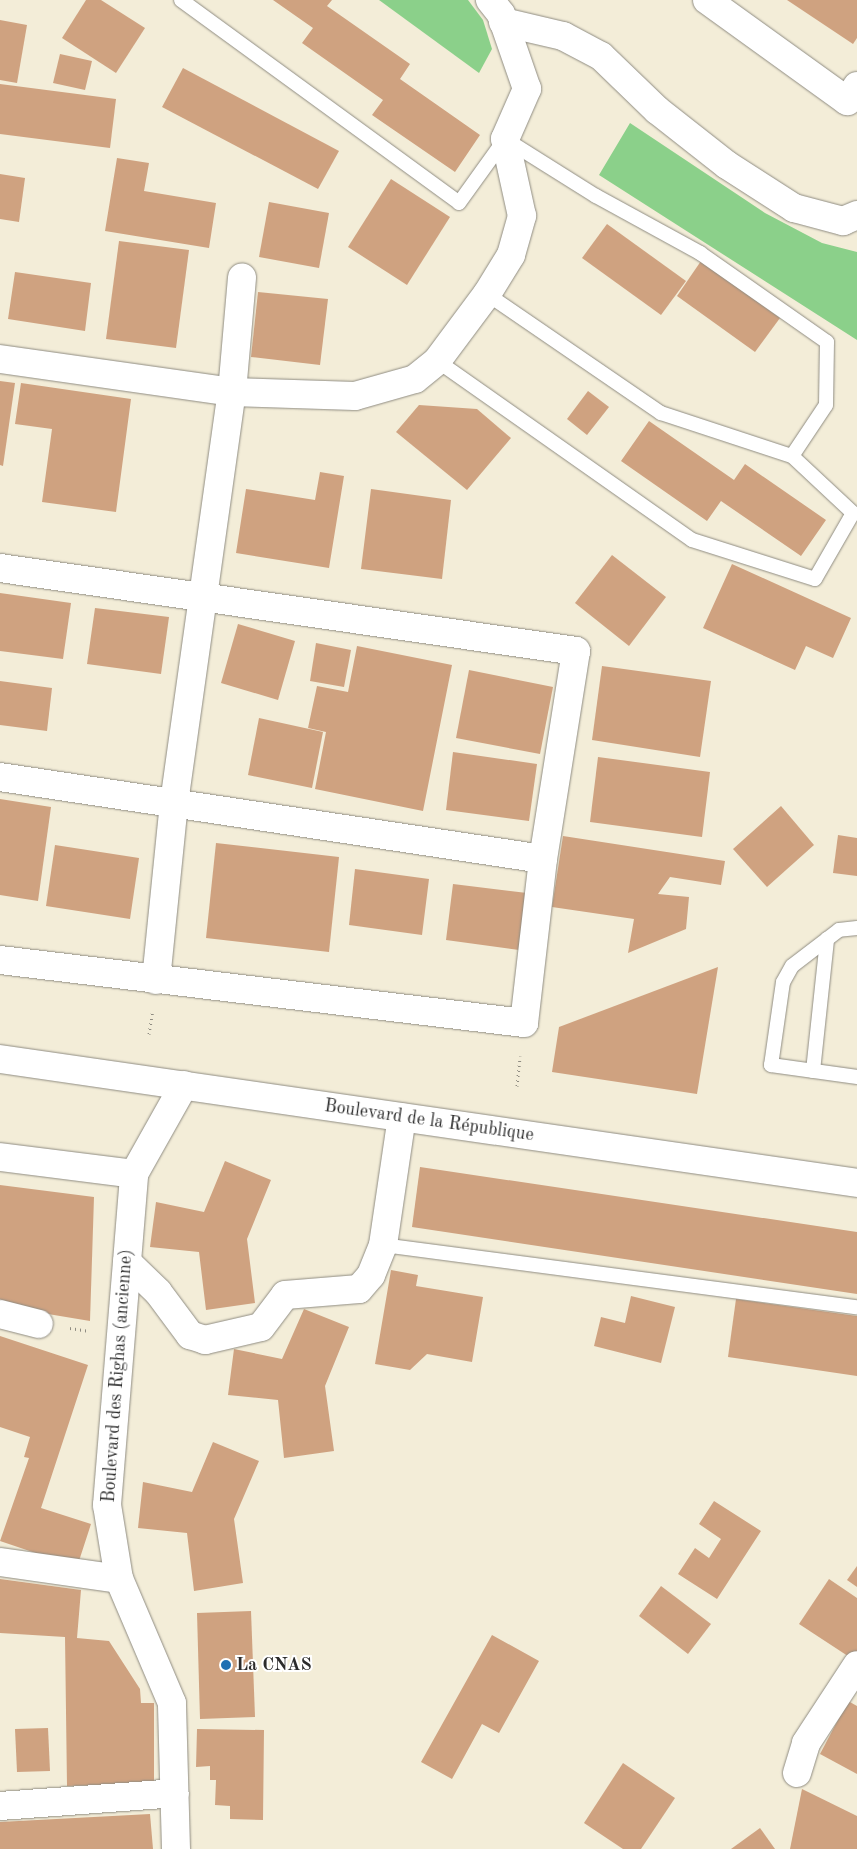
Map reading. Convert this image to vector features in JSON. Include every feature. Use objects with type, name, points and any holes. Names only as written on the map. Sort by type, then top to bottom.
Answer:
[{"type":"street","points":[[707,0],[847,101],[857,86]]},
{"type":"street","points":[[0,360],[232,392],[355,396],[415,379],[437,361],[487,294],[511,254],[522,216],[505,139],[527,89],[497,11]]},
{"type":"street","points":[[497,11],[563,36],[601,56],[657,110],[727,165],[794,208],[852,220]]},
{"type":"street","points":[[156,980],[174,803],[201,597],[232,392],[242,277]]},
{"type":"street","points":[[0,568],[576,651],[543,859],[524,1023],[0,960]]},
{"type":"street","points":[[0,777],[543,859]]},
{"type":"street","name":"Boulevard de la République","points":[[0,1059],[857,1182]]},
{"type":"street","name":"Boulevard des Righas (ancienne)","points":[[176,1849],[172,1703],[118,1579],[107,1505],[134,1174],[184,1085]]},
{"type":"street","points":[[127,1262],[158,1292],[190,1335],[205,1340],[261,1327],[286,1295],[359,1289],[371,1275],[383,1245],[402,1117]]},
{"type":"street","points":[[0,1157],[134,1174]]},
{"type":"street","points":[[0,1314],[40,1324]]},
{"type":"street","points":[[0,1562],[118,1579]]},
{"type":"street","points":[[797,1773],[806,1743],[853,1679]]},
{"type":"street","points":[[0,1806],[175,1793]]},
{"type":"lane","points":[[181,0],[459,203],[505,139],[596,196],[700,253],[827,342],[826,405],[792,456]]},
{"type":"lane","points":[[437,361],[692,540],[815,578],[853,513],[792,456],[662,413],[487,294]]},
{"type":"lane","points":[[857,928],[839,930],[792,966],[783,982],[771,1065],[857,1077]]},
{"type":"lane","points":[[813,1071],[827,939]]},
{"type":"lane","points":[[383,1245],[857,1307]]},
{"type":"green space","points":[[379,0],[468,0],[483,20],[492,49],[479,73]]},
{"type":"green space","points":[[630,123],[765,213],[822,243],[857,252],[857,340],[599,175]]},
{"type":"building","points":[[86,0],[101,0],[145,28],[116,73],[62,38]]},
{"type":"building","points":[[273,0],[332,0],[327,6],[410,64],[400,79],[480,135],[455,172],[372,115],[383,100],[302,43],[313,28]]},
{"type":"building","points":[[787,0],[857,0],[857,38],[853,44]]},
{"type":"building","points":[[0,20],[27,25],[17,83],[0,80]]},
{"type":"building","points":[[60,54],[92,61],[85,90],[53,83]]},
{"type":"building","points":[[183,68],[339,151],[318,189],[162,107]]},
{"type":"building","points":[[0,84],[116,99],[110,148],[0,134]]},
{"type":"building","points":[[117,158],[149,163],[144,191],[216,203],[209,248],[105,231]]},
{"type":"building","points":[[0,174],[25,178],[19,222],[0,219]]},
{"type":"building","points":[[391,179],[450,217],[407,285],[348,247]]},
{"type":"building","points":[[269,202],[329,213],[319,268],[259,257]]},
{"type":"building","points":[[607,224],[686,281],[661,315],[582,258]]},
{"type":"building","points":[[119,241],[189,250],[176,348],[106,339]]},
{"type":"building","points":[[701,261],[780,318],[755,352],[677,296]]},
{"type":"building","points":[[15,272],[91,283],[85,331],[8,319]]},
{"type":"building","points":[[258,292],[328,299],[320,365],[251,357]]},
{"type":"building","points":[[0,381],[15,383],[3,466],[0,465]]},
{"type":"building","points":[[21,383],[131,399],[116,512],[42,502],[52,429],[15,424]]},
{"type":"building","points":[[588,391],[609,407],[587,435],[567,419]]},
{"type":"building","points":[[419,405],[477,409],[511,438],[467,490],[396,432]]},
{"type":"building","points":[[649,421],[734,480],[745,464],[826,520],[801,556],[721,501],[707,521],[621,461]]},
{"type":"building","points":[[320,472],[344,476],[329,568],[236,553],[246,489],[315,500]]},
{"type":"building","points":[[371,489],[451,500],[442,579],[361,569]]},
{"type":"building","points":[[612,555],[666,597],[629,646],[575,603]]},
{"type":"building","points":[[732,564],[851,618],[833,658],[806,646],[795,670],[703,628]]},
{"type":"building","points":[[0,593],[71,603],[63,659],[0,651]]},
{"type":"building","points":[[95,608],[169,617],[161,674],[87,664]]},
{"type":"building","points":[[238,624],[295,641],[278,700],[221,683]]},
{"type":"building","points":[[316,643],[351,650],[344,687],[310,681]]},
{"type":"building","points":[[357,646],[452,665],[423,811],[315,789],[326,732],[308,728],[317,686],[348,692]]},
{"type":"building","points":[[602,666],[711,681],[700,757],[592,740]]},
{"type":"building","points":[[469,670],[553,687],[540,754],[456,738]]},
{"type":"building","points":[[0,681],[52,688],[47,731],[0,725]]},
{"type":"building","points":[[259,718],[323,732],[312,788],[248,775]]},
{"type":"building","points":[[453,752],[537,764],[529,821],[446,810]]},
{"type":"building","points":[[598,757],[710,772],[702,837],[590,822]]},
{"type":"building","points":[[0,799],[51,807],[38,901],[0,895]]},
{"type":"building","points":[[781,806],[814,845],[767,887],[733,849]]},
{"type":"building","points":[[838,835],[857,838],[857,876],[833,873]]},
{"type":"building","points":[[563,836],[725,861],[721,885],[670,877],[658,894],[689,897],[686,929],[628,953],[634,919],[552,907]]},
{"type":"building","points":[[216,843],[339,857],[329,952],[206,938]]},
{"type":"building","points":[[55,845],[139,858],[130,919],[46,906]]},
{"type":"building","points":[[355,869],[429,879],[422,935],[349,925]]},
{"type":"building","points":[[453,884],[527,893],[519,950],[446,940]]},
{"type":"building","points":[[718,967],[697,1094],[552,1072],[559,1027]]},
{"type":"building","points":[[225,1161],[271,1180],[247,1239],[255,1303],[206,1310],[199,1252],[150,1247],[156,1202],[204,1212]]},
{"type":"building","points":[[420,1167],[857,1232],[857,1294],[412,1227]]},
{"type":"building","points":[[0,1185],[94,1197],[90,1321],[18,1309],[0,1300]]},
{"type":"building","points":[[391,1270],[418,1275],[416,1286],[483,1297],[472,1362],[427,1354],[410,1370],[375,1364]]},
{"type":"building","points":[[631,1296],[675,1307],[661,1363],[594,1346],[601,1317],[625,1323]]},
{"type":"building","points":[[736,1299],[857,1316],[857,1376],[728,1357]]},
{"type":"building","points":[[304,1309],[349,1327],[325,1386],[334,1451],[284,1458],[278,1400],[228,1395],[234,1349],[282,1359]]},
{"type":"building","points":[[0,1336],[88,1365],[41,1508],[91,1524],[77,1567],[0,1541],[29,1458],[24,1457],[30,1437],[0,1427]]},
{"type":"building","points":[[213,1442],[259,1461],[234,1519],[243,1583],[194,1591],[187,1533],[138,1528],[143,1482],[192,1492]]},
{"type":"building","points":[[714,1501],[761,1531],[717,1599],[678,1574],[695,1548],[709,1558],[721,1539],[699,1524]]},
{"type":"building","points":[[857,1566],[857,1587],[847,1580]]},
{"type":"building","points":[[0,1579],[81,1590],[77,1638],[109,1641],[140,1689],[141,1703],[154,1703],[154,1784],[67,1786],[65,1637],[0,1633]]},
{"type":"building","points":[[829,1579],[857,1598],[857,1662],[799,1624]]},
{"type":"building","points":[[661,1586],[711,1624],[688,1654],[639,1616]]},
{"type":"building","name":"La CNAS","points":[[251,1611],[255,1717],[200,1719],[197,1613]]},
{"type":"building","points":[[492,1635],[539,1661],[499,1733],[482,1724],[452,1779],[421,1762]]},
{"type":"building","points":[[848,1701],[857,1706],[857,1774],[820,1754]]},
{"type":"building","points":[[48,1728],[50,1771],[17,1772],[15,1729]]},
{"type":"building","points":[[197,1729],[264,1730],[263,1820],[230,1819],[230,1806],[215,1805],[216,1780],[210,1780],[210,1766],[196,1767]]},
{"type":"building","points":[[623,1763],[675,1798],[641,1849],[623,1849],[584,1823]]},
{"type":"building","points":[[802,1789],[857,1816],[857,1849],[790,1849]]},
{"type":"building","points":[[150,1814],[153,1849],[0,1849],[0,1822]]},
{"type":"building","points":[[760,1828],[775,1849],[731,1849]]},
{"type":"place","name":"La CNAS","points":[[226,1665]]}]
